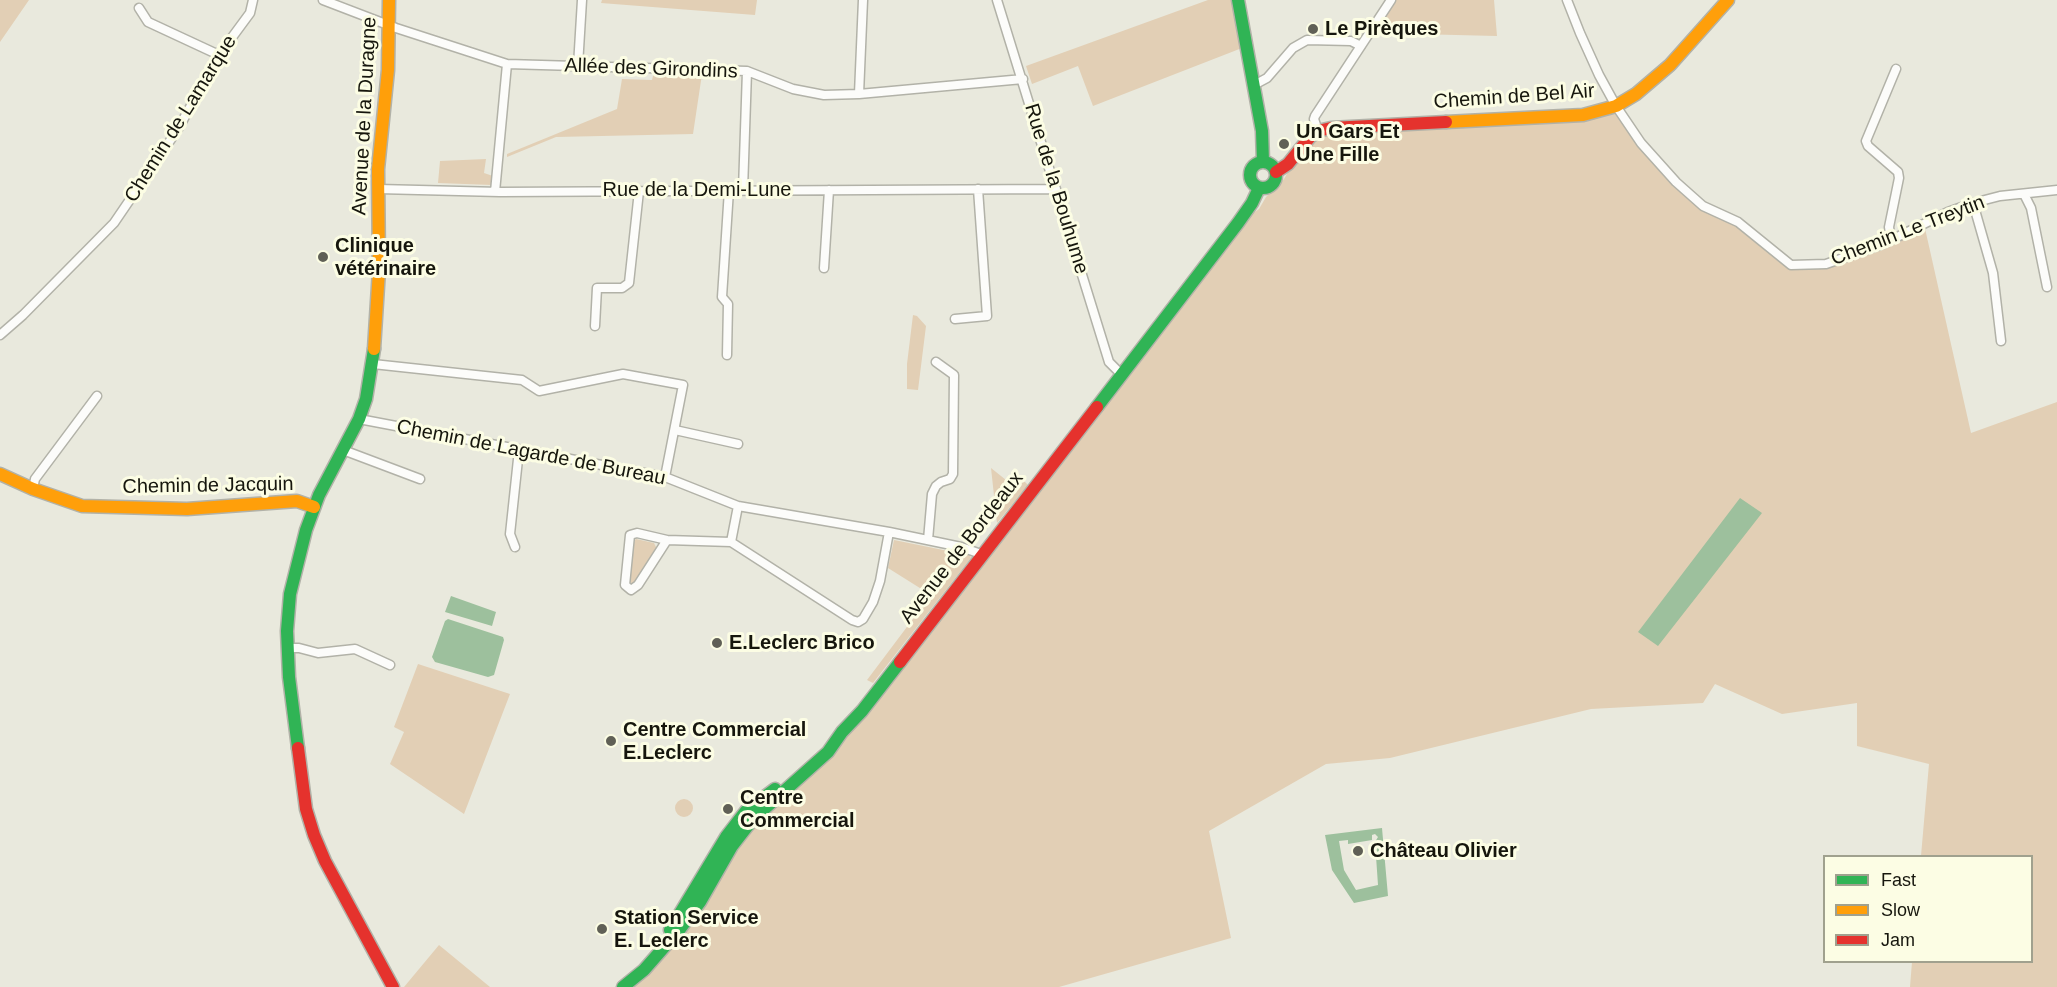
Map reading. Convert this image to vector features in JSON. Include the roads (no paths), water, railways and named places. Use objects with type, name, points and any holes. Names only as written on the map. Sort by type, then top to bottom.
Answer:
[{"type":"street","name":"Chemin de Lamarque","points":[[0,336],[114,223],[178,129],[219,55],[250,13],[253,0]]},
{"type":"street","points":[[323,0],[390,25]]},
{"type":"street","name":"Avenue de la Duragne","points":[[389,0],[388,70],[379,149],[379,286],[373,364],[359,418],[314,507],[302,542],[290,594],[287,648],[303,789],[314,835],[325,861],[393,987]]},
{"type":"street","points":[[578,66],[582,0]]},
{"type":"street","points":[[859,94],[863,0]]},
{"type":"street","name":"Rue de la Bouhume","points":[[997,0],[1109,362],[1121,374]]},
{"type":"street","points":[[1238,0],[1262,131],[1263,162]]},
{"type":"street","points":[[1276,172],[1288,164],[1318,131],[1315,116],[1391,0]]},
{"type":"street","name":"Chemin Le Treytin","points":[[1567,0],[1599,75],[1616,106],[1641,143],[1676,182],[1703,206],[1738,222],[1791,265],[1826,264],[1892,240],[1947,212],[1972,203],[2000,196],[2057,190]]},
{"type":"street","name":"Chemin de Bel Air","points":[[1318,131],[1344,126],[1582,116],[1616,106],[1636,94],[1670,65],[1728,0]]},
{"type":"street","points":[[139,8],[148,22],[219,55]]},
{"type":"street","name":"Allée des Girondins","points":[[390,25],[507,64],[747,71],[793,89],[824,95],[859,94],[1023,78]]},
{"type":"street","points":[[1254,85],[1267,78],[1293,48],[1307,40],[1351,41],[1361,46]]},
{"type":"street","points":[[495,192],[507,64]]},
{"type":"street","points":[[1892,240],[1889,227],[1899,178],[1898,172],[1868,147],[1866,141],[1896,69]]},
{"type":"street","points":[[743,190],[747,71]]},
{"type":"street","points":[[1263,162],[1271,165],[1276,172],[1273,185],[1266,189],[1259,188],[1252,183],[1250,171],[1256,164],[1263,162]]},
{"type":"street","name":"Avenue de Bordeaux","points":[[623,987],[644,970],[686,922],[732,846],[753,819],[828,752],[842,732],[862,711],[1238,223],[1259,188]]},
{"type":"street","name":"Rue de la Demi-Lune","points":[[378,189],[495,192],[1056,189]]},
{"type":"street","points":[[955,319],[987,316],[978,189]]},
{"type":"street","points":[[727,355],[728,304],[722,297],[729,190]]},
{"type":"street","points":[[824,267],[829,190]]},
{"type":"street","points":[[595,326],[597,288],[622,288],[629,283],[639,191]]},
{"type":"street","points":[[2024,194],[2031,208],[2047,288]]},
{"type":"street","points":[[1972,203],[1993,273],[2001,341]]},
{"type":"street","points":[[928,540],[932,494],[936,486],[950,479],[953,474],[954,375],[936,362]]},
{"type":"street","points":[[373,364],[522,380],[539,391],[623,374],[684,385],[665,477]]},
{"type":"street","points":[[33,489],[35,479],[97,396]]},
{"type":"street","name":"Chemin de Lagarde de Bureau","points":[[359,418],[665,477],[738,506],[889,532],[981,554]]},
{"type":"street","points":[[675,430],[738,444]]},
{"type":"street","points":[[343,450],[420,479]]},
{"type":"street","points":[[516,548],[510,534],[519,450]]},
{"type":"street","name":"Chemin de Jacquin","points":[[0,474],[69,502],[96,507],[187,509],[297,501],[314,507]]},
{"type":"street","points":[[730,542],[738,506]]},
{"type":"street","points":[[667,540],[638,585],[631,590],[625,585],[630,535],[637,533],[667,540],[730,542],[858,622],[863,620],[873,602],[880,581],[889,532]]},
{"type":"street","points":[[287,648],[299,648],[318,653],[355,649],[390,665]]},
{"type":"street","points":[[623,987],[657,950],[726,837],[746,811],[806,766],[842,732]]},
{"type":"place","name":"Le Pirèques","points":[[1313,29]]},
{"type":"place","name":"Un Gars Et Une Fille","points":[[1284,144]]},
{"type":"place","name":"Clinique vétérinaire","points":[[323,257]]},
{"type":"place","name":"E.Leclerc Brico","points":[[717,643]]},
{"type":"place","name":"Centre Commercial E.Leclerc","points":[[611,741]]},
{"type":"place","name":"Centre Commercial","points":[[728,809]]},
{"type":"place","name":"Château Olivier","points":[[1358,851]]},
{"type":"place","name":"Station Service E. Leclerc","points":[[602,929]]}]
